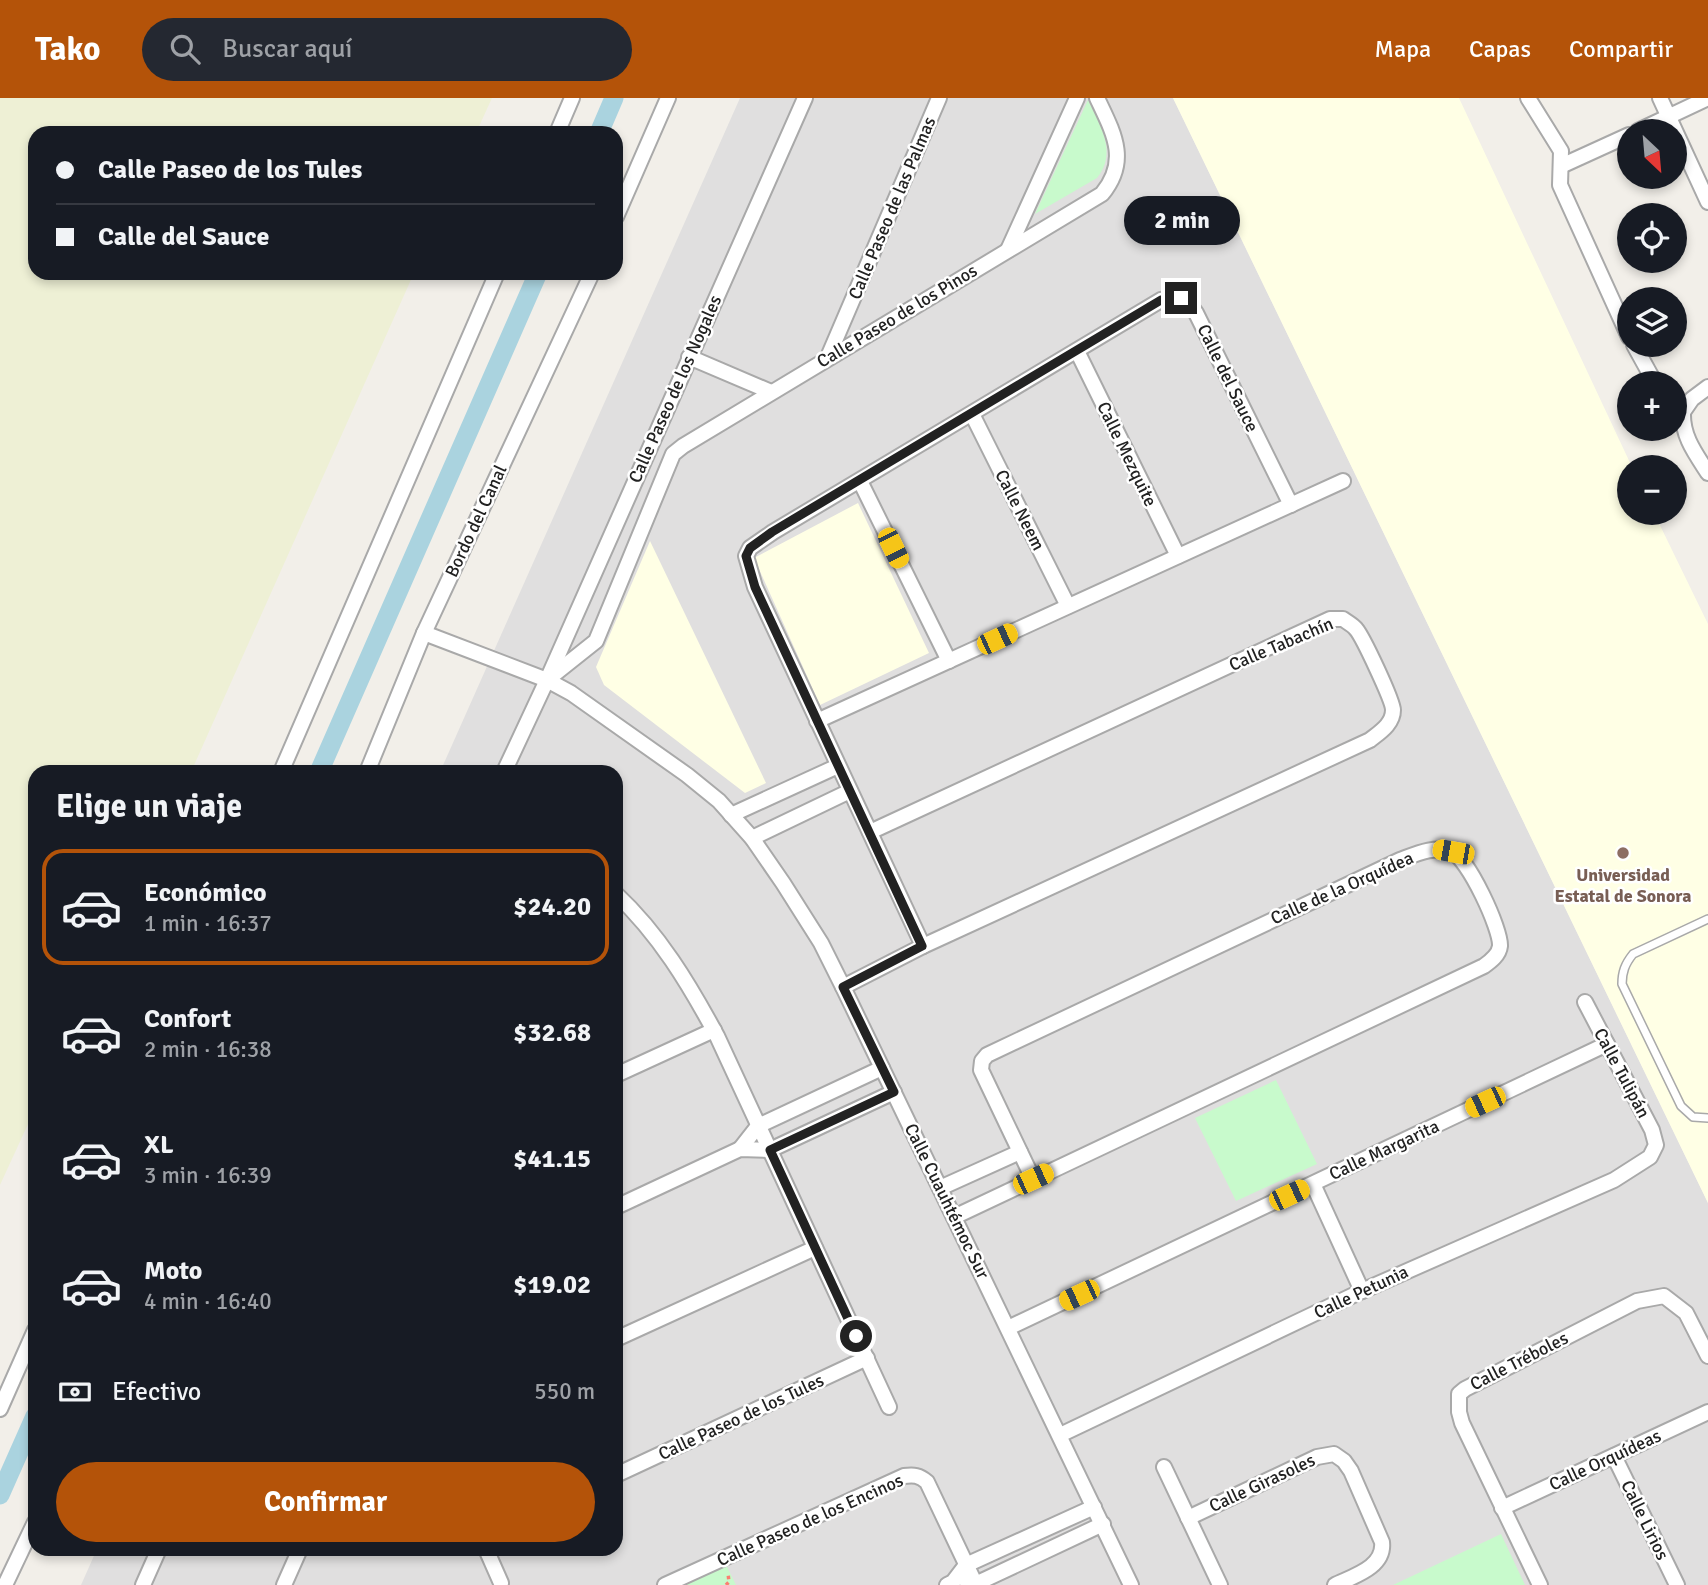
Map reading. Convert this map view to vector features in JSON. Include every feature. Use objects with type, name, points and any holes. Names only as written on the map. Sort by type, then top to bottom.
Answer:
[{"type":"street","points":[[560,126],[572,98]]},
{"type":"street","points":[[623,201],[668,98]]},
{"type":"street","name":"Calle Paseo de los Nogales","points":[[507,765],[805,98]]},
{"type":"street","name":"Calle Paseo de las Palmas","points":[[828,357],[939,98]]},
{"type":"street","points":[[1008,250],[1077,98]]},
{"type":"street","name":"Calle Paseo de los Pinos","points":[[673,454],[702,433],[1096,198],[1109,185],[1114,172],[1116,139],[1097,98]]},
{"type":"street","points":[[1528,98],[1562,151],[1560,185],[1617,311]]},
{"type":"street","points":[[1660,98],[1708,202]]},
{"type":"street","points":[[1665,119],[1708,98]]},
{"type":"street","points":[[1561,166],[1617,140]]},
{"type":"street","points":[[284,765],[494,280]]},
{"type":"street","name":"Bordo del Canal","points":[[370,765],[424,633],[589,280]]},
{"type":"street","name":"Calle del Sauce","points":[[817,721],[755,587],[746,556],[750,548],[1161,300],[1181,298],[1189,302],[1291,505]]},
{"type":"street","name":"Calle Mezquite","points":[[1077,351],[1178,556]]},
{"type":"street","points":[[689,357],[771,392]]},
{"type":"street","points":[[1687,402],[1708,387]]},
{"type":"street","name":"Calle Neem","points":[[972,414],[1068,607]]},
{"type":"street","points":[[1687,439],[1708,473]]},
{"type":"street","points":[[650,444],[673,454]]},
{"type":"street","name":"Calle Paseo de los Nogales","points":[[547,680],[596,641],[673,454]]},
{"type":"street","points":[[860,481],[949,661]]},
{"type":"street","points":[[843,987],[922,946],[817,721],[1343,481]]},
{"type":"street","name":"Calle Tabachín","points":[[870,832],[1330,619],[1343,619],[1355,628],[1365,643],[1393,708],[1390,720],[1382,731],[1370,740],[922,946]]},
{"type":"street","name":"Calle Cuauhtémoc Sur","points":[[424,633],[547,680],[571,693],[687,775],[752,838],[821,943],[1131,1585]]},
{"type":"street","points":[[731,815],[838,766]]},
{"type":"street","points":[[752,838],[850,791]]},
{"type":"street","name":"Calle de la Orquídea","points":[[954,1217],[1491,961],[1500,946],[1498,934],[1476,880],[1464,860],[1453,852],[1438,849],[1400,860],[987,1055],[982,1061],[981,1070],[1033,1179]]},
{"type":"street","points":[[623,901],[658,939],[698,1001],[889,1407]]},
{"type":"street","name":"Calle Tulipán","points":[[1585,1002],[1645,1114],[1656,1145]]},
{"type":"street","points":[[623,1072],[713,1030]]},
{"type":"street","name":"Calle Margarita","points":[[1008,1328],[1607,1044]]},
{"type":"street","points":[[623,1204],[740,1149],[758,1126],[883,1068]]},
{"type":"street","points":[[740,1149],[770,1150],[894,1092]]},
{"type":"street","name":"Calle Petunia","points":[[1060,1435],[1362,1291],[1614,1180],[1650,1157],[1656,1145]]},
{"type":"street","points":[[940,1188],[1020,1152]]},
{"type":"street","points":[[1313,1184],[1362,1291]]},
{"type":"street","points":[[623,1336],[815,1248]]},
{"type":"street","name":"Calle Tréboles","points":[[1540,1585],[1459,1412],[1459,1394],[1465,1388],[1637,1301],[1654,1297],[1664,1296],[1686,1313],[1708,1356]]},
{"type":"street","points":[[0,1409],[28,1346]]},
{"type":"street","name":"Calle Paseo de los Tules","points":[[623,1472],[867,1359]]},
{"type":"street","name":"Calle Orquídeas","points":[[1502,1508],[1708,1412]]},
{"type":"street","name":"Calle Girasoles","points":[[1188,1518],[1317,1457],[1335,1454],[1351,1471],[1382,1542],[1383,1552],[1380,1559],[1355,1581],[1335,1585]]},
{"type":"street","name":"Calle Lirios","points":[[1614,1456],[1677,1585]]},
{"type":"street","points":[[1164,1467],[1220,1585]]},
{"type":"street","name":"Calle Paseo de los Encinos","points":[[665,1585],[904,1476],[914,1475],[927,1482],[975,1584]]},
{"type":"street","points":[[950,1583],[966,1566],[1094,1507]]},
{"type":"street","points":[[950,1583],[975,1584],[1102,1524]]},
{"type":"street","points":[[10,1584],[28,1539]]},
{"type":"street","points":[[143,1585],[156,1556]]},
{"type":"street","points":[[284,1585],[297,1556]]},
{"type":"street","points":[[489,1556],[501,1583]]},
{"type":"lane","points":[[1708,919],[1633,954],[1622,973],[1622,984],[1681,1107],[1693,1117],[1708,1118]]},
{"type":"shaded area","points":[[0,98],[492,98],[479,126],[28,126],[28,280],[411,280],[194,765],[28,765],[28,1124],[0,1185]]},
{"type":"shaded area","points":[[740,98],[1173,98],[1708,1203],[1708,1585],[81,1585],[94,1556],[623,1556],[623,765],[443,765]]},
{"type":"shaded area","name":"Universidad Estatal de Sonora","points":[[1173,98],[1459,98],[1617,435],[1617,441],[1620,441],[1626,455],[1617,455],[1617,525],[1660,525],[1708,624],[1708,1203]]},
{"type":"shaded area","points":[[858,503],[929,653],[820,705],[754,558]]},
{"type":"shaded area","points":[[650,541],[766,783],[745,793],[604,685],[596,667]]},
{"type":"green space","points":[[1088,100],[1105,139],[1107,149],[1103,168],[1097,178],[1035,214]]},
{"type":"green space","points":[[1276,1080],[1317,1164],[1236,1201],[1195,1118]]},
{"type":"green space","points":[[1501,1534],[1525,1585],[1393,1585]]},
{"type":"green space","points":[[726,1565],[736,1585],[683,1585]]},
{"type":"waterway","points":[[602,126],[614,98]]},
{"type":"waterway","points":[[322,765],[535,280]]},
{"type":"waterway","points":[[0,1495],[28,1432]]},
{"type":"place","name":"Universidad Estatal de Sonora","points":[[1623,853]]},
{"type":"route","points":[[856,1336],[770,1150],[894,1092],[843,987],[922,946],[755,587],[746,556],[750,548],[772,532],[1161,300],[1181,298]]}]
